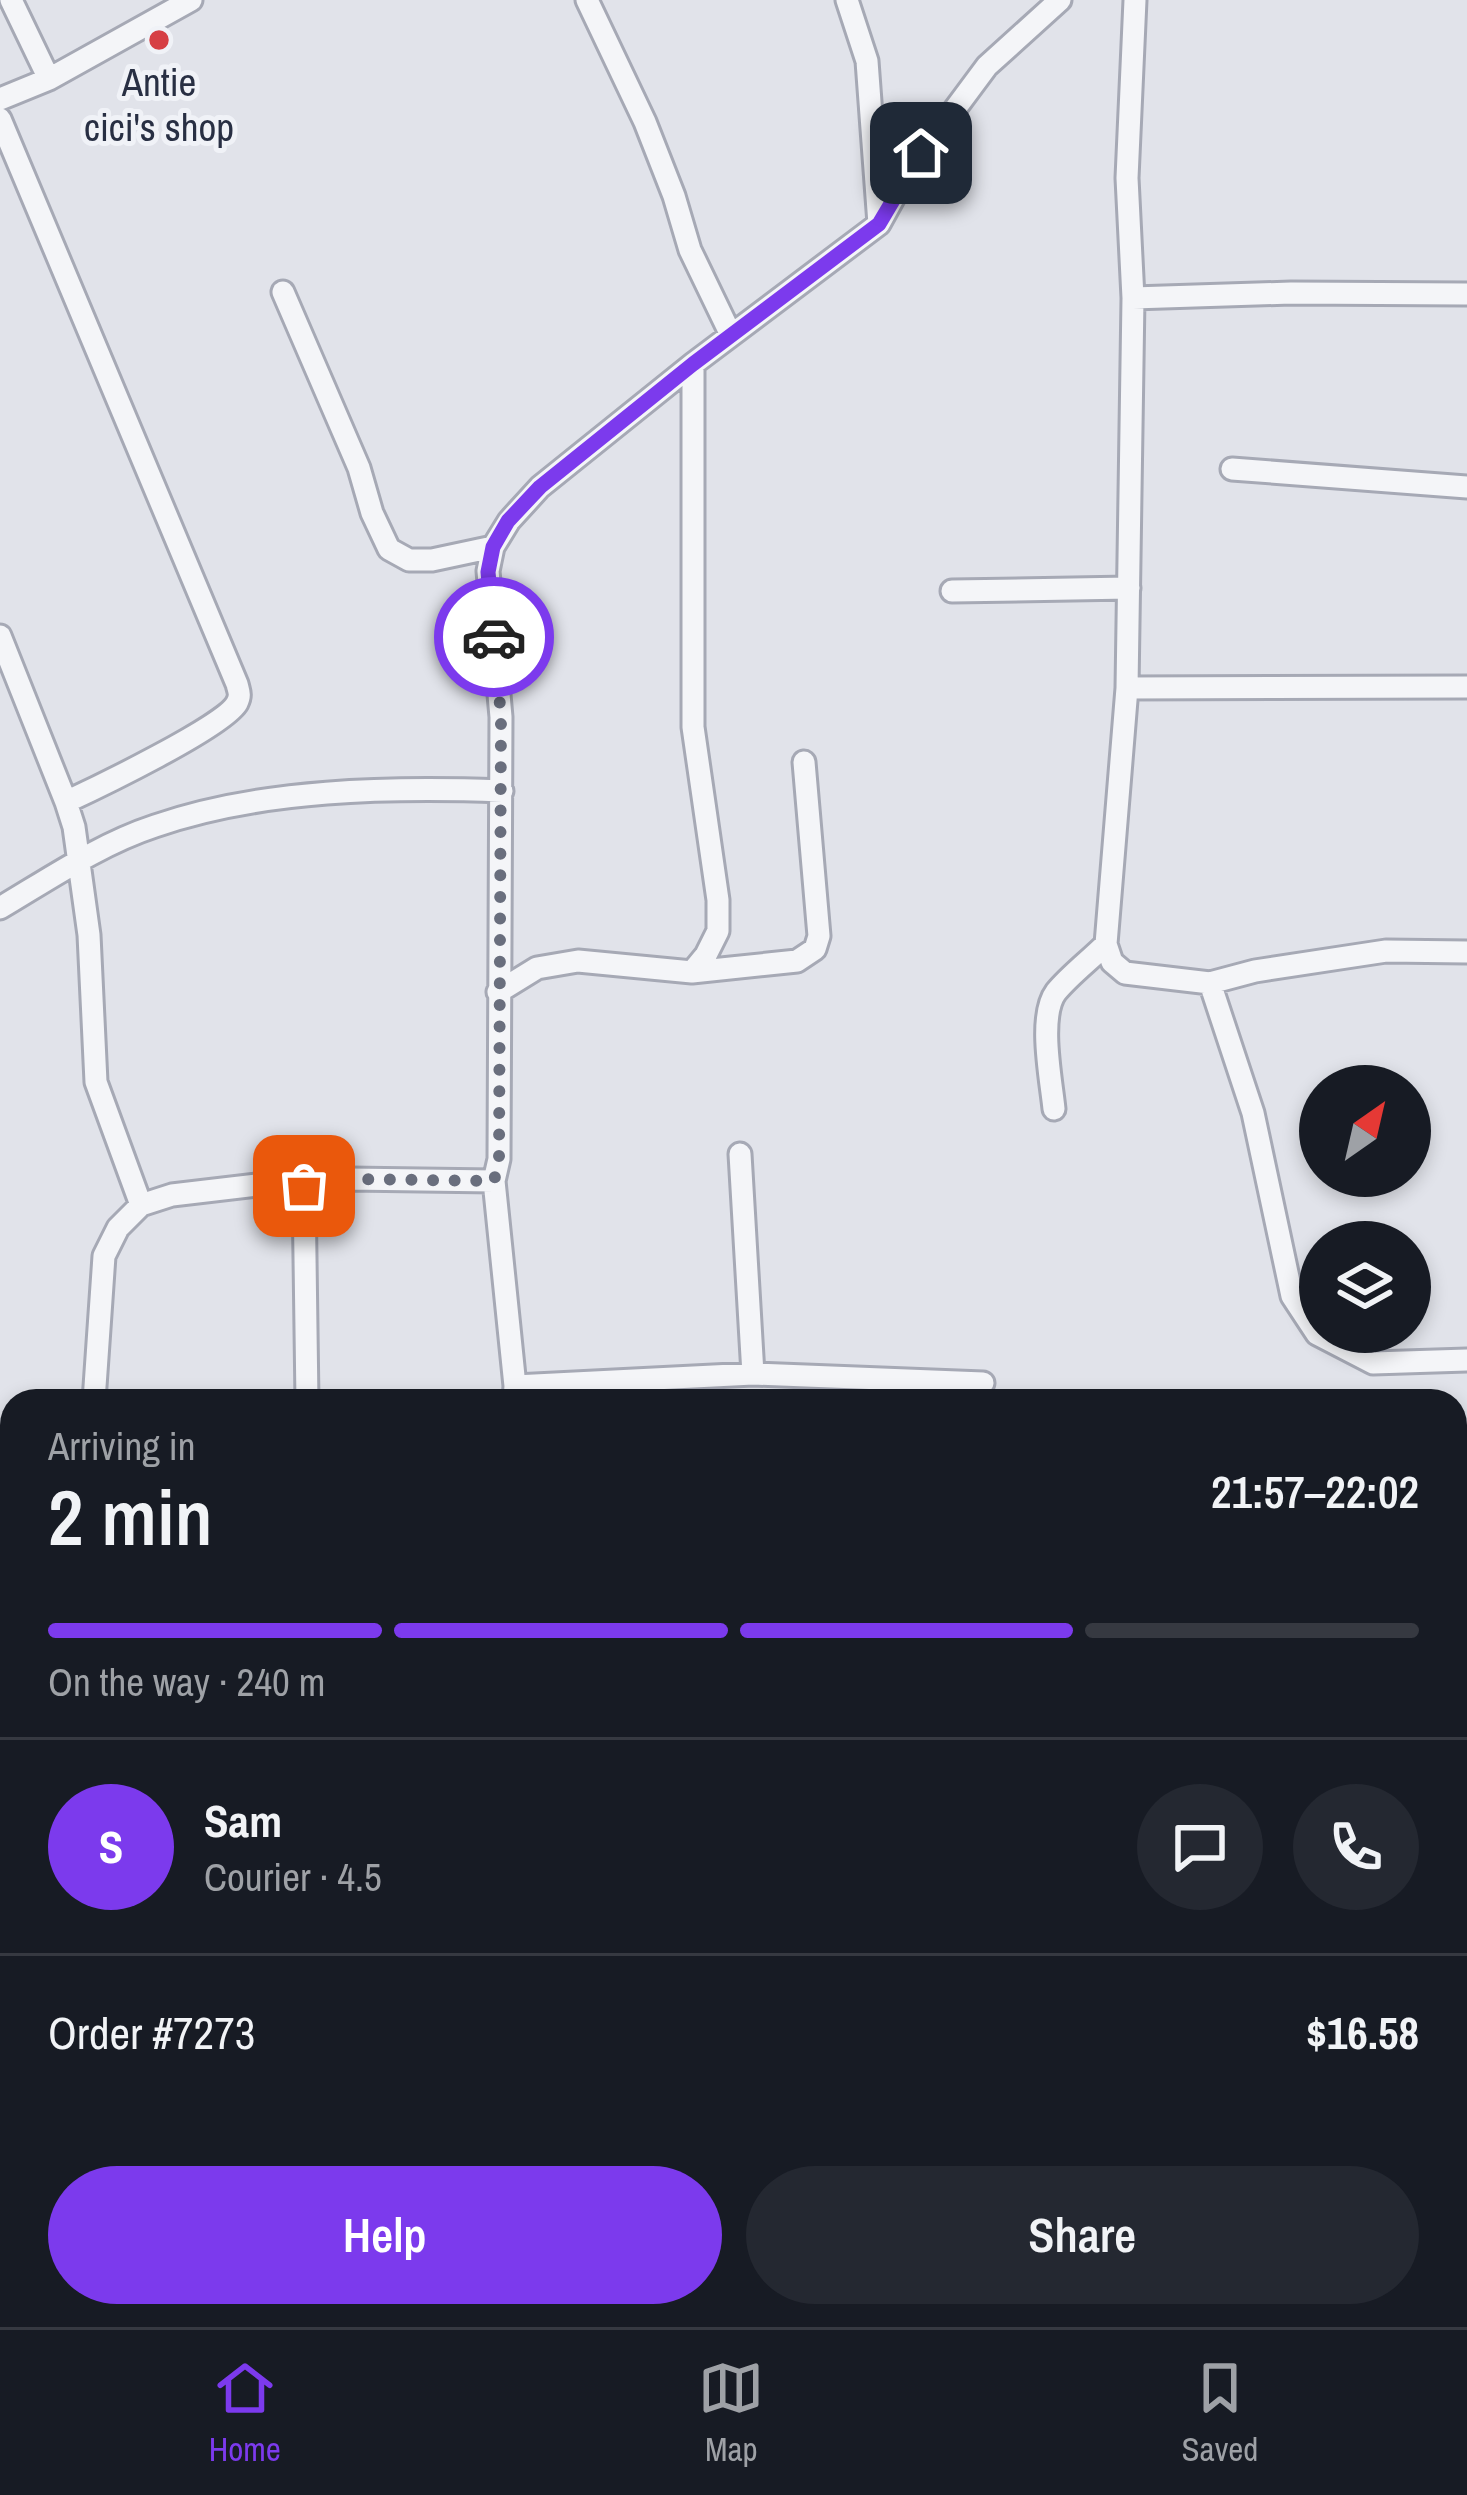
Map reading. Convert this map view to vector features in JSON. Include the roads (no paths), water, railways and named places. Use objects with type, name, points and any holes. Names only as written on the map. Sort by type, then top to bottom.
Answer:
[{"type":"street","points":[[11,0],[49,79]]},
{"type":"street","points":[[0,99],[49,79],[191,0]]},
{"type":"street","points":[[587,0],[645,122],[689,250],[731,335]]},
{"type":"street","points":[[847,0],[866,61],[879,224]]},
{"type":"street","points":[[514,1389],[494,1181],[499,1159],[502,791],[501,717],[488,572],[493,547],[508,521],[540,487],[879,224],[914,164],[987,66],[1060,0]]},
{"type":"street","points":[[1135,0],[1127,178],[1133,298],[1129,588],[1106,944],[1112,962],[1125,973],[1210,983],[1255,971],[1386,951],[1467,952]]},
{"type":"street","points":[[0,119],[239,694],[236,706],[203,730],[114,781],[66,802]]},
{"type":"street","points":[[283,292],[389,549],[409,560],[432,560],[493,547]]},
{"type":"street","points":[[1133,298],[1467,294]]},
{"type":"street","points":[[692,972],[718,931],[718,900],[692,727],[693,364]]},
{"type":"street","points":[[1232,469],[1467,488]]},
{"type":"street","points":[[952,591],[1129,588]]},
{"type":"street","points":[[0,636],[74,827],[89,935],[96,1082],[141,1205]]},
{"type":"street","points":[[1126,688],[1467,687]]},
{"type":"street","points":[[498,992],[538,968],[578,961],[692,972],[797,961],[815,950],[819,936],[805,762]]},
{"type":"street","points":[[0,908],[80,860],[153,826],[248,802],[386,788],[502,791]]},
{"type":"street","points":[[1054,1109],[1048,1005],[1106,944]]},
{"type":"street","points":[[1210,983],[1253,1112],[1292,1296],[1304,1316],[1317,1334],[1373,1363],[1467,1360]]},
{"type":"street","points":[[740,1154],[753,1374]]},
{"type":"street","points":[[95,1389],[104,1256],[118,1228],[141,1205],[172,1195],[257,1185],[304,1186],[349,1179],[494,1181]]},
{"type":"street","points":[[304,1186],[307,1389]]},
{"type":"street","points":[[564,1389],[753,1374],[983,1383]]},
{"type":"place","name":"Antie cici's shop","points":[[159,40]]}]
